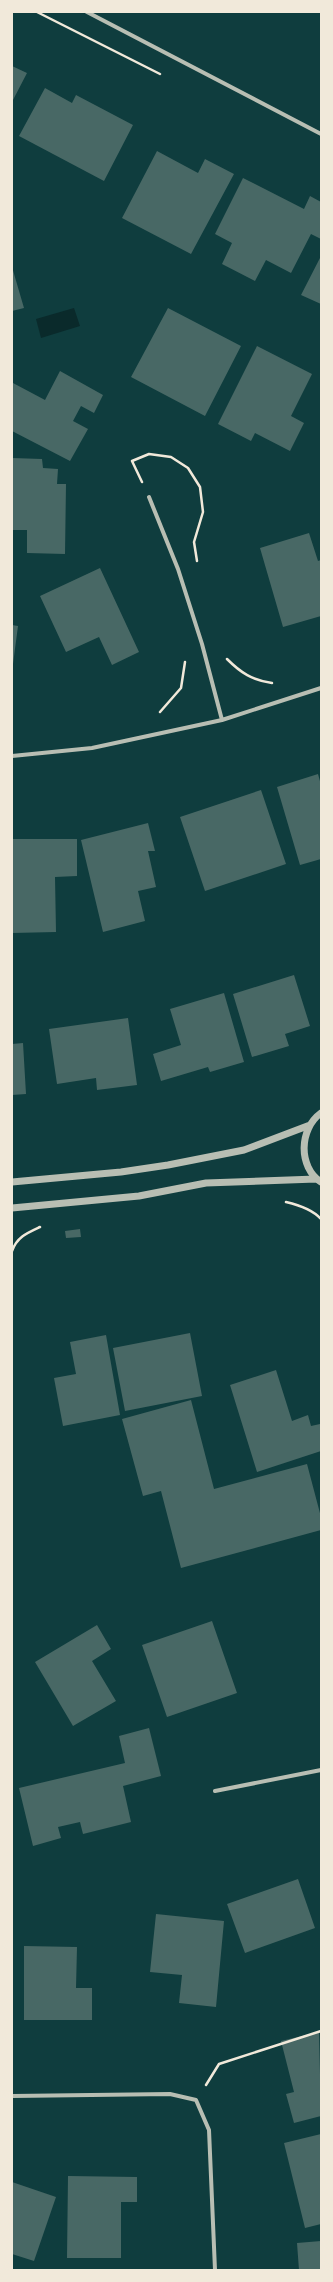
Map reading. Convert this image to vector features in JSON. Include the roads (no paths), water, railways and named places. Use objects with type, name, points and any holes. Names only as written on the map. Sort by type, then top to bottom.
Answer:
[{"type":"street","points":[[87,12],[321,134]]},
{"type":"street","points":[[148,497],[178,569],[202,644],[222,720]]},
{"type":"street","points":[[12,756],[92,748],[222,720],[321,688]]},
{"type":"street","points":[[319,1180],[308,1167],[304,1153],[305,1138],[310,1126],[321,1114]]},
{"type":"street","points":[[12,1182],[121,1172],[168,1165],[244,1150],[310,1126]]},
{"type":"street","points":[[12,1208],[139,1196],[206,1183],[319,1180]]},
{"type":"street","points":[[215,1791],[321,1770]]},
{"type":"street","points":[[12,2096],[170,2094],[196,2100],[209,2130],[215,2270]]},
{"type":"water","points":[[74,308],[80,326],[41,338],[36,319]]}]
